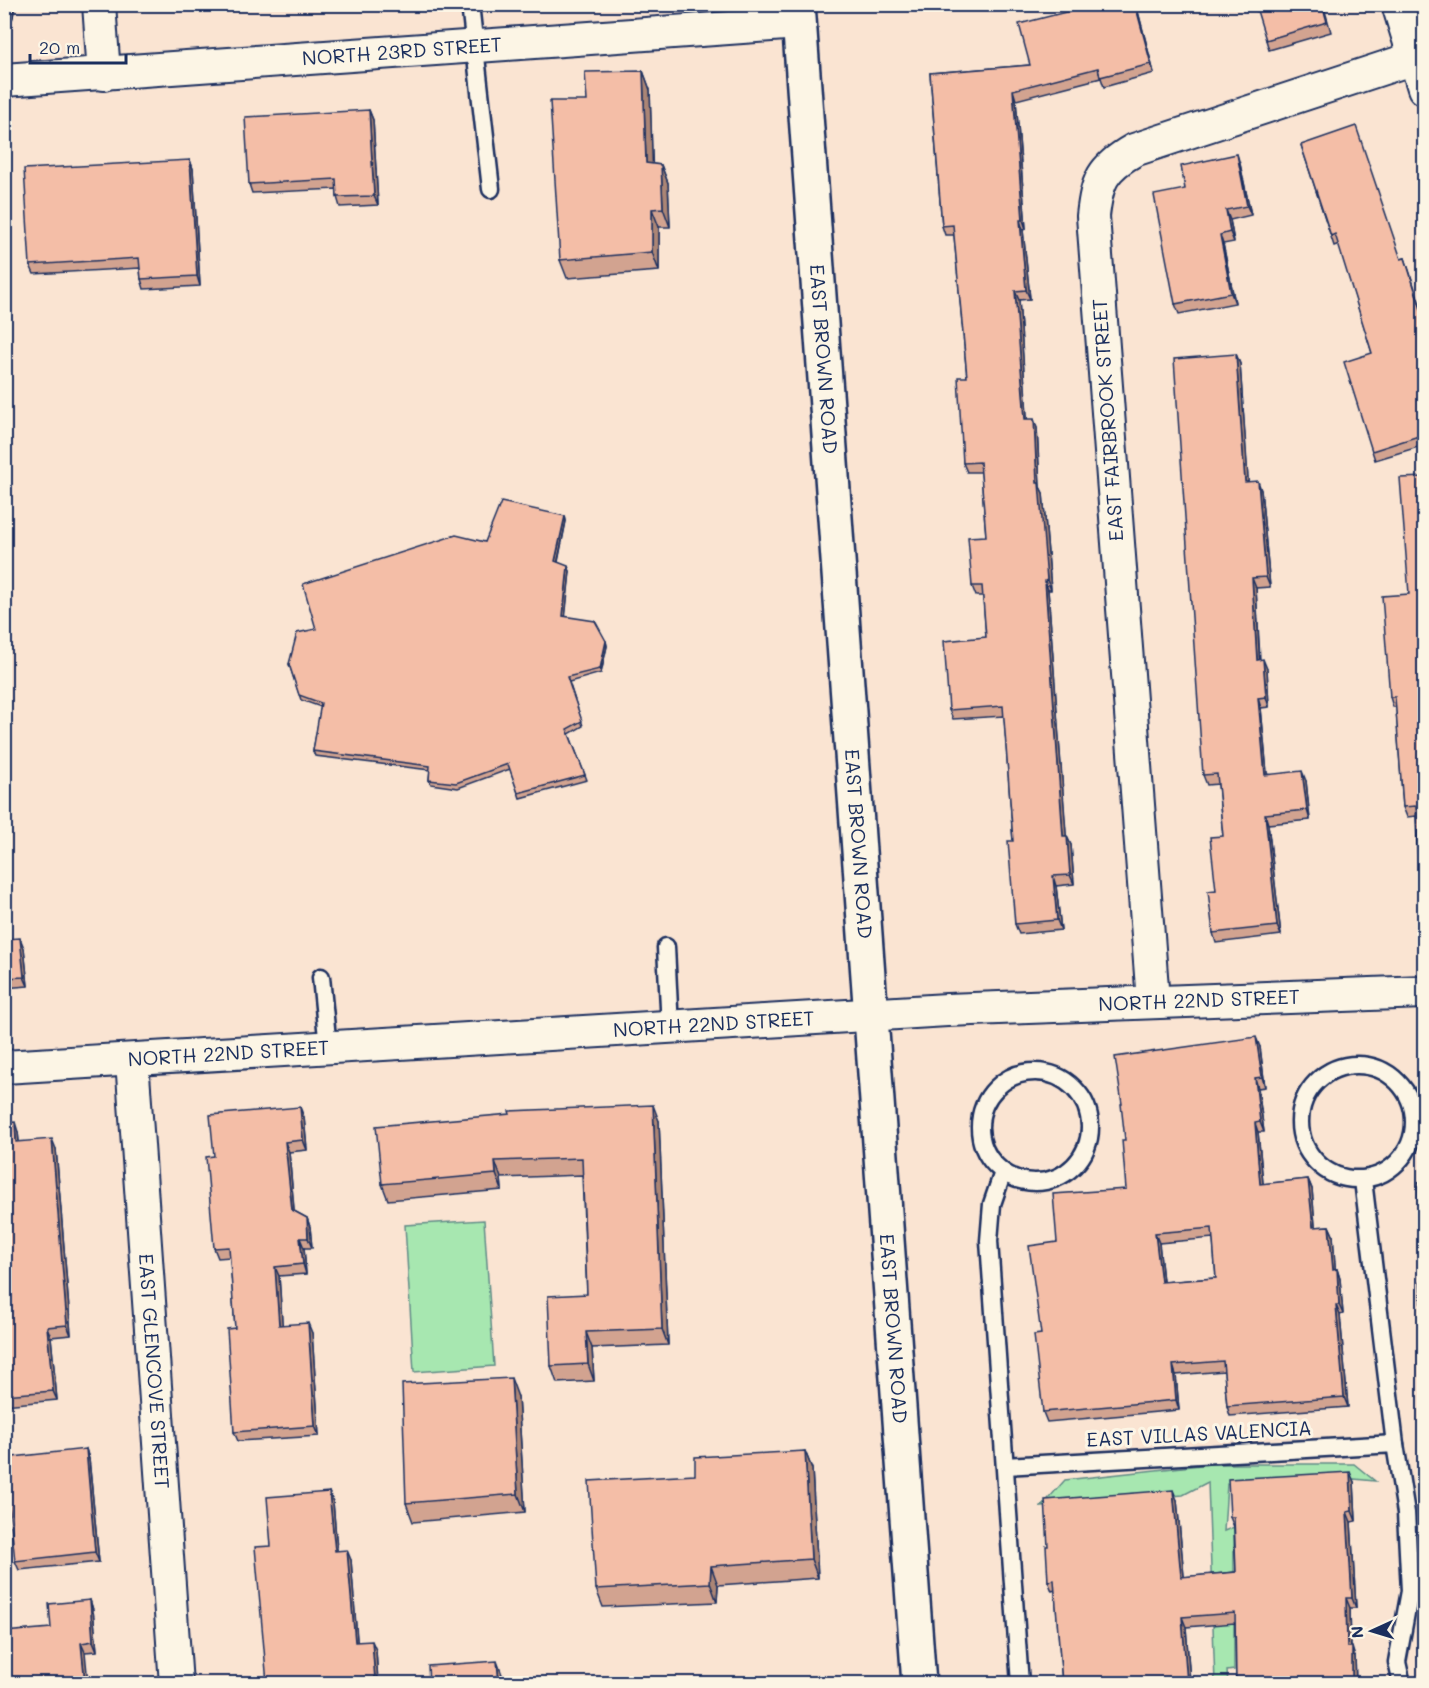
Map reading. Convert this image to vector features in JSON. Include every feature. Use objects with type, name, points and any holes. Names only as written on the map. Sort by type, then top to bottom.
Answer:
[{"type":"main road","name":"EAST BROWN ROAD","points":[[798,14],[919,1683]]},
{"type":"street","points":[[99,4],[104,74]]},
{"type":"street","points":[[1398,4],[1425,88]]},
{"type":"street","name":"NORTH 23RD STREET","points":[[4,80],[474,46],[798,14]]},
{"type":"street","name":"EAST FAIRBROOK STREET","points":[[1153,1001],[1093,216],[1095,193],[1102,174],[1116,160],[1134,150],[1414,58]]},
{"type":"street","name":"NORTH 22ND STREET","points":[[4,1067],[947,1010],[1425,992]]},
{"type":"street","name":"EAST GLENCOVE STREET","points":[[132,1060],[176,1683]]},
{"type":"lane","points":[[470,4],[491,189]]},
{"type":"lane","points":[[666,947],[670,1028]]},
{"type":"lane","points":[[321,977],[328,1048]]},
{"type":"lane","points":[[1362,1065],[1381,1069],[1396,1080],[1408,1095],[1414,1112],[1414,1131],[1408,1149],[1397,1164],[1381,1175],[1363,1180],[1343,1179],[1326,1171],[1312,1157],[1303,1140],[1300,1121],[1304,1102],[1312,1086],[1326,1073],[1344,1066],[1362,1065]]},
{"type":"lane","points":[[1026,1073],[1047,1074],[1066,1082],[1077,1092],[1089,1118],[1086,1146],[1079,1159],[1070,1170],[1044,1182],[1016,1179],[1003,1172],[985,1150],[981,1136],[980,1122],[990,1095],[1012,1077],[1026,1073]]},
{"type":"lane","points":[[1003,1172],[992,1204],[988,1241],[1020,1683]]},
{"type":"lane","points":[[1363,1180],[1395,1444],[1406,1513],[1410,1591],[1397,1662],[1402,1683]]},
{"type":"lane","name":"EAST VILLAS VALENCIA","points":[[1005,1466],[1395,1444]]},
{"type":"green space","points":[[484,1220],[494,1366],[414,1372],[405,1225]]},
{"type":"green space","points":[[1210,1464],[1354,1464],[1375,1481],[1354,1479],[1227,1484],[1224,1531],[1234,1527],[1234,1670],[1227,1671],[1228,1683],[1215,1683],[1208,1482],[1183,1495],[1041,1507],[1065,1480]]},
{"type":"building","points":[[1097,4],[1135,4],[1151,64],[1100,77],[1098,68],[1013,90],[1026,290],[1015,291],[1025,419],[1034,419],[1063,836],[1067,836],[1070,875],[1053,876],[1057,920],[1015,924],[1008,841],[1013,841],[1003,706],[949,710],[944,641],[986,637],[982,586],[972,586],[968,537],[986,536],[980,462],[963,463],[958,377],[967,377],[953,225],[942,226],[930,73],[1030,65],[1019,24]]},
{"type":"building","points":[[1255,4],[1322,4],[1327,22],[1266,40]]},
{"type":"building","points":[[643,71],[646,163],[661,165],[663,208],[652,209],[652,252],[560,260],[550,101],[587,101],[585,72]]},
{"type":"building","points":[[369,110],[374,196],[337,197],[336,179],[249,184],[245,117]]},
{"type":"building","points":[[1356,126],[1401,259],[1405,258],[1424,319],[1421,320],[1425,331],[1425,434],[1372,451],[1344,362],[1372,353],[1335,234],[1331,236],[1301,145]]},
{"type":"building","points":[[1237,154],[1247,206],[1226,210],[1230,232],[1220,235],[1231,293],[1175,304],[1154,195],[1185,189],[1181,166]]},
{"type":"building","points":[[190,160],[197,276],[141,279],[139,258],[30,265],[24,169]]},
{"type":"building","points":[[1236,354],[1245,482],[1258,481],[1266,577],[1252,578],[1257,660],[1263,659],[1266,697],[1258,698],[1265,775],[1302,771],[1307,810],[1265,814],[1277,926],[1213,933],[1208,891],[1216,890],[1210,837],[1223,836],[1217,774],[1203,775],[1174,359]]},
{"type":"building","points":[[1425,477],[1425,917],[1420,917],[1416,806],[1403,807],[1395,697],[1390,697],[1382,596],[1409,594],[1400,478]]},
{"type":"building","points":[[501,502],[565,516],[555,561],[568,566],[563,616],[595,621],[606,641],[600,669],[567,677],[582,721],[567,729],[585,775],[518,793],[508,764],[456,783],[429,780],[430,766],[313,751],[321,703],[299,695],[289,664],[297,633],[316,629],[303,584],[456,535],[485,542]]},
{"type":"building","points":[[20,938],[24,977],[4,978],[4,939]]},
{"type":"building","points":[[1256,1037],[1262,1077],[1255,1078],[1260,1122],[1255,1123],[1260,1184],[1308,1179],[1313,1227],[1329,1226],[1333,1270],[1337,1269],[1339,1305],[1336,1305],[1344,1397],[1227,1406],[1223,1361],[1173,1365],[1176,1400],[1043,1412],[1034,1335],[1041,1334],[1029,1246],[1057,1242],[1053,1194],[1126,1189],[1122,1104],[1115,1057]],"holes":[[[1212,1228],[1216,1278],[1161,1282],[1155,1233]]]},
{"type":"building","points":[[653,1105],[662,1329],[586,1332],[588,1364],[551,1366],[548,1296],[587,1294],[582,1158],[495,1161],[496,1174],[382,1184],[376,1126],[510,1114],[509,1111]]},
{"type":"building","points":[[300,1107],[303,1140],[285,1142],[292,1210],[307,1218],[308,1238],[300,1238],[303,1264],[275,1267],[279,1325],[308,1323],[315,1426],[234,1432],[227,1329],[235,1328],[229,1247],[214,1248],[206,1157],[214,1156],[210,1115]]},
{"type":"building","points":[[15,1122],[16,1142],[52,1139],[67,1325],[47,1327],[53,1391],[4,1395],[4,1123]]},
{"type":"building","points":[[1418,1182],[1425,1182],[1425,1303],[1421,1303]]},
{"type":"building","points":[[511,1378],[518,1494],[406,1503],[402,1384]]},
{"type":"building","points":[[86,1449],[95,1552],[15,1561],[4,1458]]},
{"type":"building","points":[[805,1451],[811,1559],[711,1566],[710,1583],[596,1589],[589,1481],[695,1475],[695,1457]]},
{"type":"building","points":[[1350,1472],[1352,1511],[1347,1512],[1352,1598],[1346,1598],[1347,1647],[1352,1647],[1352,1683],[1236,1683],[1235,1613],[1182,1617],[1187,1683],[1062,1683],[1054,1580],[1048,1581],[1045,1500],[1173,1490],[1181,1577],[1236,1572],[1234,1517],[1230,1517],[1228,1479]]},
{"type":"building","points":[[329,1492],[335,1551],[347,1550],[355,1642],[372,1641],[375,1680],[362,1681],[362,1683],[267,1683],[255,1547],[271,1546],[267,1497]]},
{"type":"building","points":[[90,1600],[93,1641],[81,1643],[85,1683],[4,1683],[4,1632],[51,1628],[49,1604]]},
{"type":"building","points":[[497,1661],[499,1683],[429,1683],[428,1666]]}]
